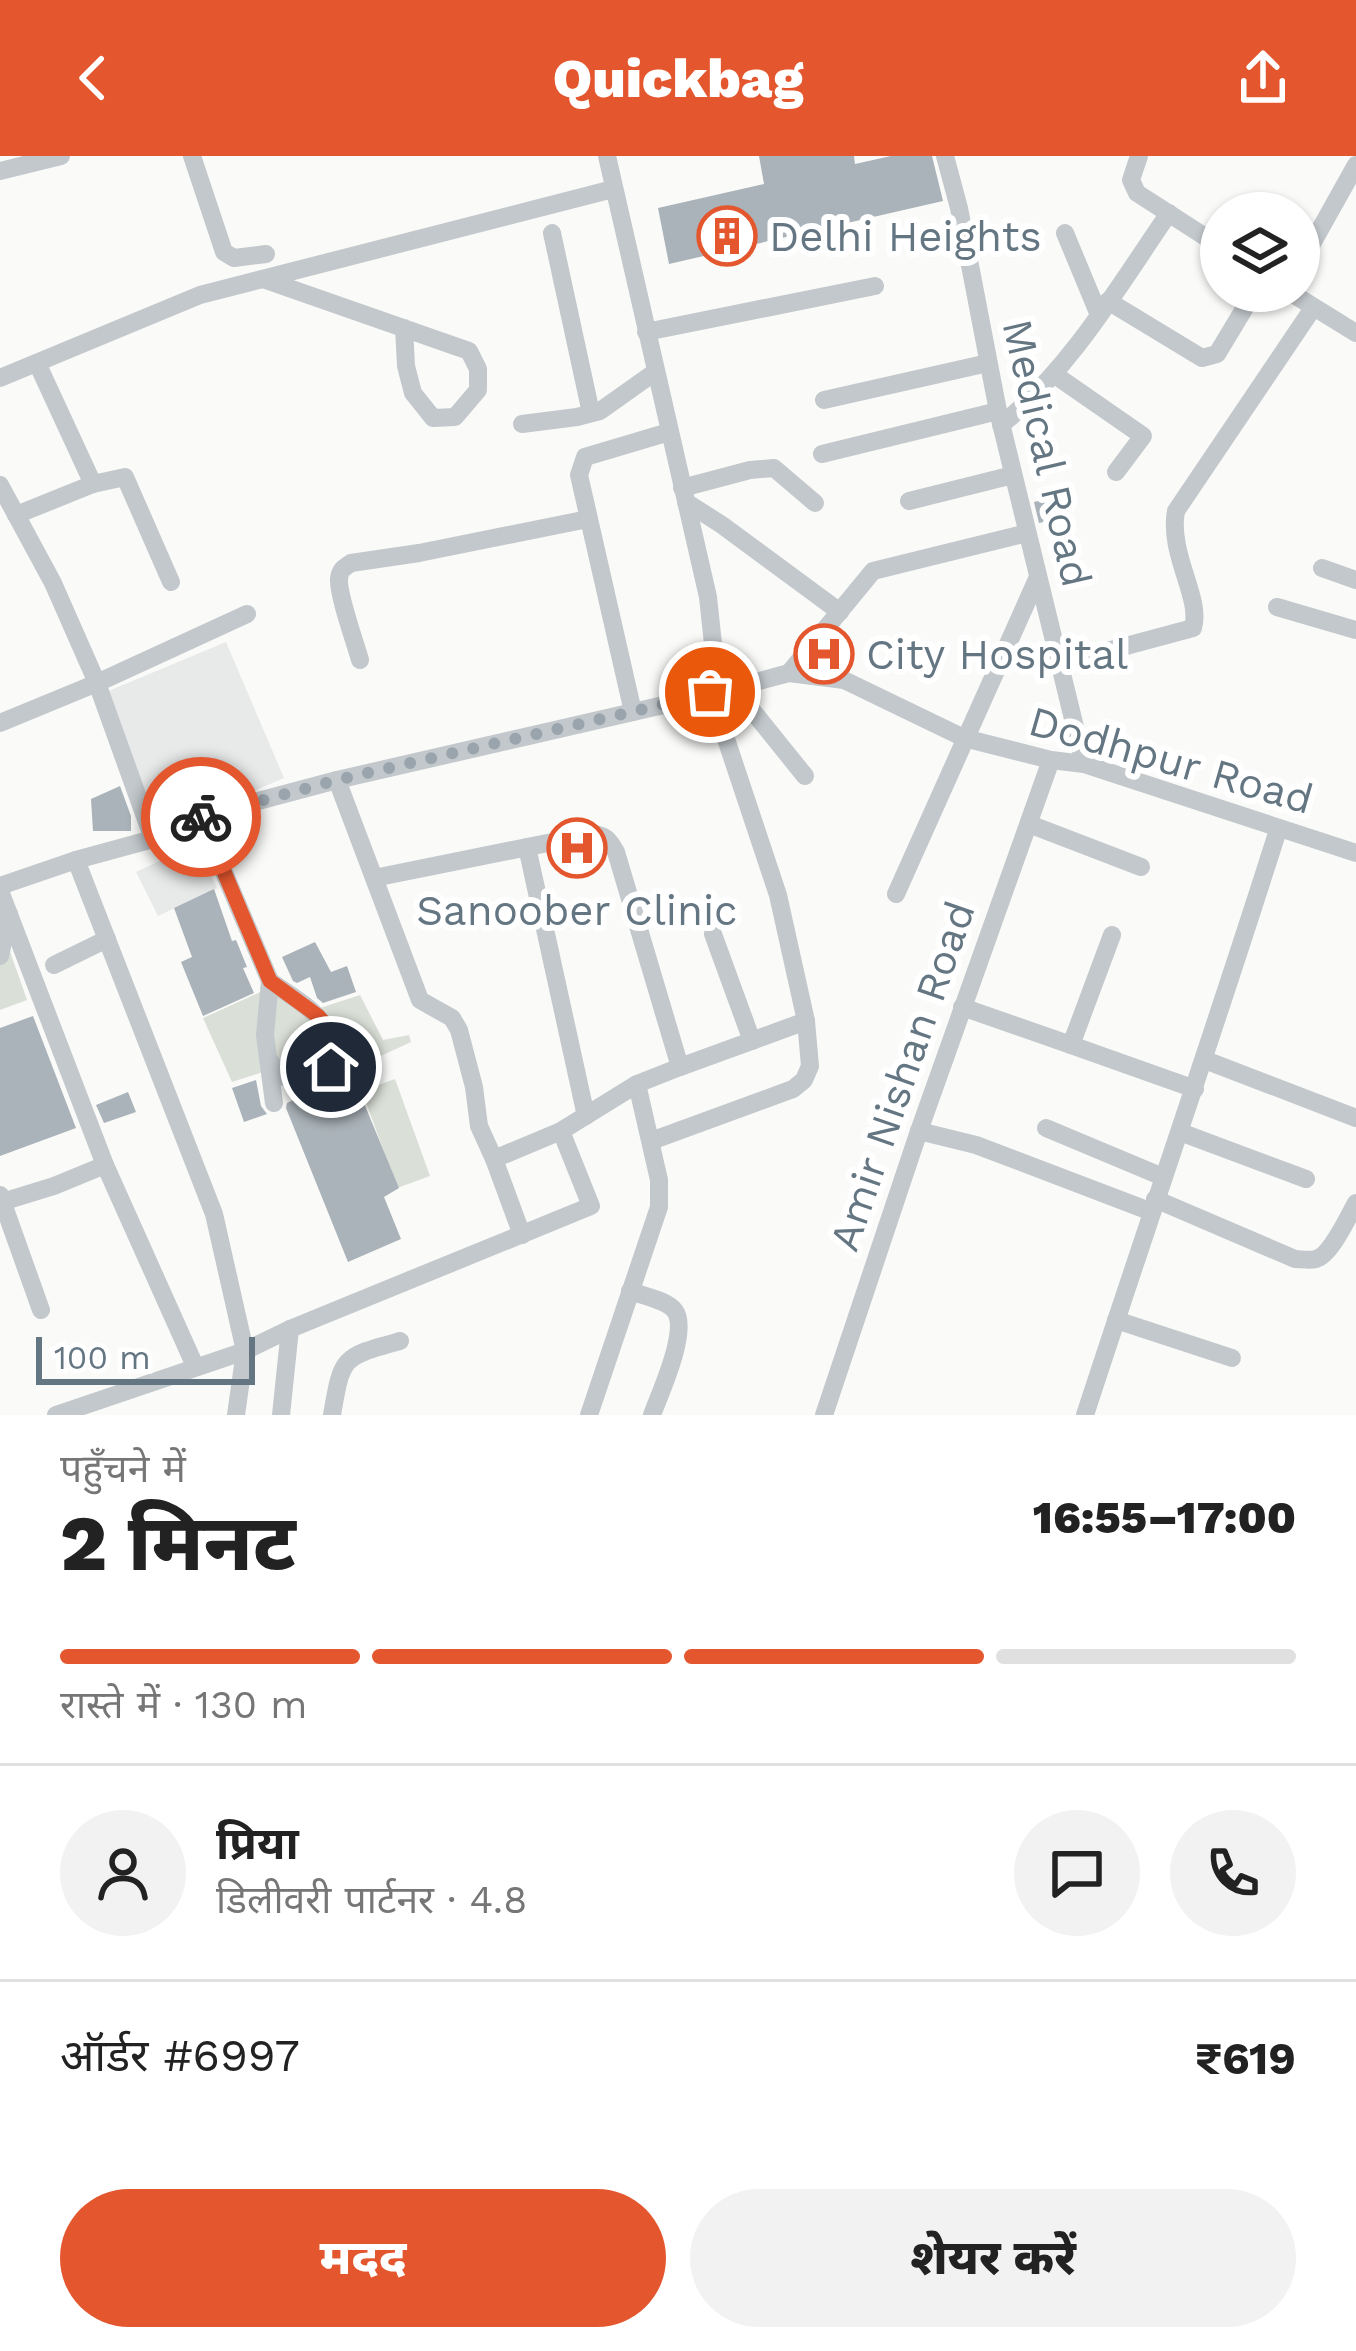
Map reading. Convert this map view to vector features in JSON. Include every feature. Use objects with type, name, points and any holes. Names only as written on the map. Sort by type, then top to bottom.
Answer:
[{"type":"street","points":[[0,171],[61,156]]},
{"type":"street","points":[[192,156],[224,252],[233,258],[266,254]]},
{"type":"street","points":[[607,156],[708,597],[713,644],[778,895],[806,1021],[810,1066],[793,1089],[651,1141]]},
{"type":"street","name":"Medical Road","points":[[945,156],[999,418],[1084,764]]},
{"type":"street","points":[[1139,156],[1131,180],[1137,193],[1200,234]]},
{"type":"street","points":[[1320,232],[1353,176]]},
{"type":"street","points":[[0,378],[200,295],[613,189]]},
{"type":"street","points":[[822,454],[999,418],[1027,404],[1055,375],[1169,213]]},
{"type":"street","points":[[552,232],[591,413]]},
{"type":"street","points":[[1065,233],[1104,308],[1202,358],[1216,354],[1242,312]]},
{"type":"street","points":[[262,279],[404,328],[469,352],[478,369],[478,390],[455,417],[434,418],[413,393],[404,328]]},
{"type":"street","points":[[646,332],[875,286]]},
{"type":"street","points":[[1059,664],[1193,628],[1195,611],[1174,543],[1176,511],[1310,312]]},
{"type":"street","points":[[1320,312],[1356,333]]},
{"type":"street","points":[[824,400],[988,363]]},
{"type":"street","points":[[38,364],[93,484]]},
{"type":"street","points":[[522,424],[591,413],[656,372]]},
{"type":"street","points":[[1055,375],[1143,436],[1116,472]]},
{"type":"street","points":[[633,712],[588,519],[580,464],[585,457],[669,432]]},
{"type":"street","points":[[684,495],[750,470],[774,468],[815,503]]},
{"type":"street","points":[[910,501],[1013,475]]},
{"type":"street","points":[[16,515],[93,484],[125,477],[171,582]]},
{"type":"street","points":[[2,493],[53,583],[97,683],[153,839]]},
{"type":"street","points":[[684,495],[840,612]]},
{"type":"street","points":[[360,660],[340,588],[344,567],[588,519]]},
{"type":"street","points":[[789,673],[873,571],[1027,533]]},
{"type":"street","points":[[1322,568],[1356,580]]},
{"type":"street","points":[[896,894],[1038,577]]},
{"type":"street","points":[[1277,607],[1356,631]]},
{"type":"street","points":[[0,723],[248,614]]},
{"type":"street","name":"Dodhpur Road","points":[[0,888],[153,839],[201,818],[337,780],[789,673],[844,680],[964,738],[1084,764],[1356,853]]},
{"type":"street","points":[[724,690],[805,776]]},
{"type":"street","name":"Amir Nishan Road","points":[[824,1415],[1051,760]]},
{"type":"street","points":[[337,780],[420,1000],[452,1018],[459,1030],[479,1126],[521,1235]]},
{"type":"street","points":[[201,818],[270,981],[265,1035],[274,1103]]},
{"type":"street","points":[[1029,824],[1141,867]]},
{"type":"street","points":[[1085,1415],[1278,830]]},
{"type":"street","points":[[374,878],[602,834],[616,852],[680,1067]]},
{"type":"street","points":[[527,848],[586,1116]]},
{"type":"street","points":[[76,860],[214,1214],[245,1351],[236,1415]]},
{"type":"street","points":[[0,888],[105,1165],[196,1366]]},
{"type":"street","points":[[0,956],[9,913]]},
{"type":"street","points":[[712,934],[752,1041]]},
{"type":"street","points":[[1071,1045],[1112,934]]},
{"type":"street","points":[[54,965],[107,939]]},
{"type":"street","points":[[268,1059],[279,1074],[298,1083],[331,1067],[332,1056],[326,1025],[270,981]]},
{"type":"street","points":[[962,1007],[1195,1089]]},
{"type":"street","points":[[494,1159],[561,1131],[637,1084],[806,1021]]},
{"type":"street","points":[[1205,1060],[1356,1118]]},
{"type":"street","points":[[589,1415],[658,1207],[659,1180],[637,1084]]},
{"type":"street","points":[[1046,1128],[1163,1177]]},
{"type":"street","points":[[56,1415],[245,1351],[591,1206],[561,1131]]},
{"type":"street","points":[[919,1131],[976,1145],[1295,1259],[1318,1259],[1326,1252],[1356,1203]]},
{"type":"street","points":[[1180,1132],[1306,1179]]},
{"type":"street","points":[[41,1310],[1,1199],[54,1186],[105,1165]]},
{"type":"street","points":[[630,1292],[668,1305],[679,1326],[652,1415]]},
{"type":"street","points":[[1116,1320],[1232,1358]]},
{"type":"street","points":[[281,1415],[290,1329]]},
{"type":"street","points":[[332,1415],[344,1362],[400,1341]]},
{"type":"street","points":[[124,1415],[128,1393]]},
{"type":"shaded area","points":[[226,642],[284,778],[151,834],[94,697]]},
{"type":"shaded area","points":[[196,844],[217,888],[158,916],[136,872]]},
{"type":"shaded area","points":[[0,923],[27,1000],[0,1010]]},
{"type":"shaded area","points":[[275,989],[320,1008],[360,995],[383,1040],[409,1035],[411,1042],[327,1081],[319,1054],[307,1046],[296,1052],[295,1066],[280,1066],[270,1037]]},
{"type":"shaded area","points":[[265,990],[266,1071],[232,1082],[203,1018]]},
{"type":"shaded area","points":[[395,1079],[430,1176],[397,1188],[362,1091]]},
{"type":"building","name":"Delhi Heights","points":[[759,156],[854,156],[855,164],[891,156],[932,156],[943,201],[669,264],[658,208],[764,184]]},
{"type":"building","points":[[1064,495],[1069,516],[1039,523],[1034,502]]},
{"type":"building","points":[[836,637],[843,639],[833,665],[815,663]]},
{"type":"building","points":[[120,786],[131,831],[93,831],[91,799]]},
{"type":"building","points":[[214,889],[254,993],[203,1016],[181,962],[192,957],[174,908]]},
{"type":"building","points":[[315,942],[331,972],[347,966],[356,992],[323,1003],[310,977],[293,981],[282,957]]},
{"type":"building","points":[[33,1016],[76,1128],[0,1156],[0,1028]]},
{"type":"building","points":[[354,1079],[399,1188],[384,1197],[401,1239],[348,1262],[286,1108],[287,1103],[325,1085],[327,1090]]},
{"type":"building","points":[[256,1080],[267,1114],[244,1122],[232,1088]]},
{"type":"building","points":[[128,1092],[136,1112],[104,1123],[96,1105]]},
{"type":"way so far","points":[[201,817],[710,692]]},
{"type":"place","name":"Delhi Heights","points":[[727,236]]},
{"type":"place","name":"City Hospital","points":[[824,654]]},
{"type":"place","name":"Sanoober Clinic","points":[[577,848]]},
{"type":"route","points":[[201,817],[270,981],[326,1025],[331,1067]]}]
